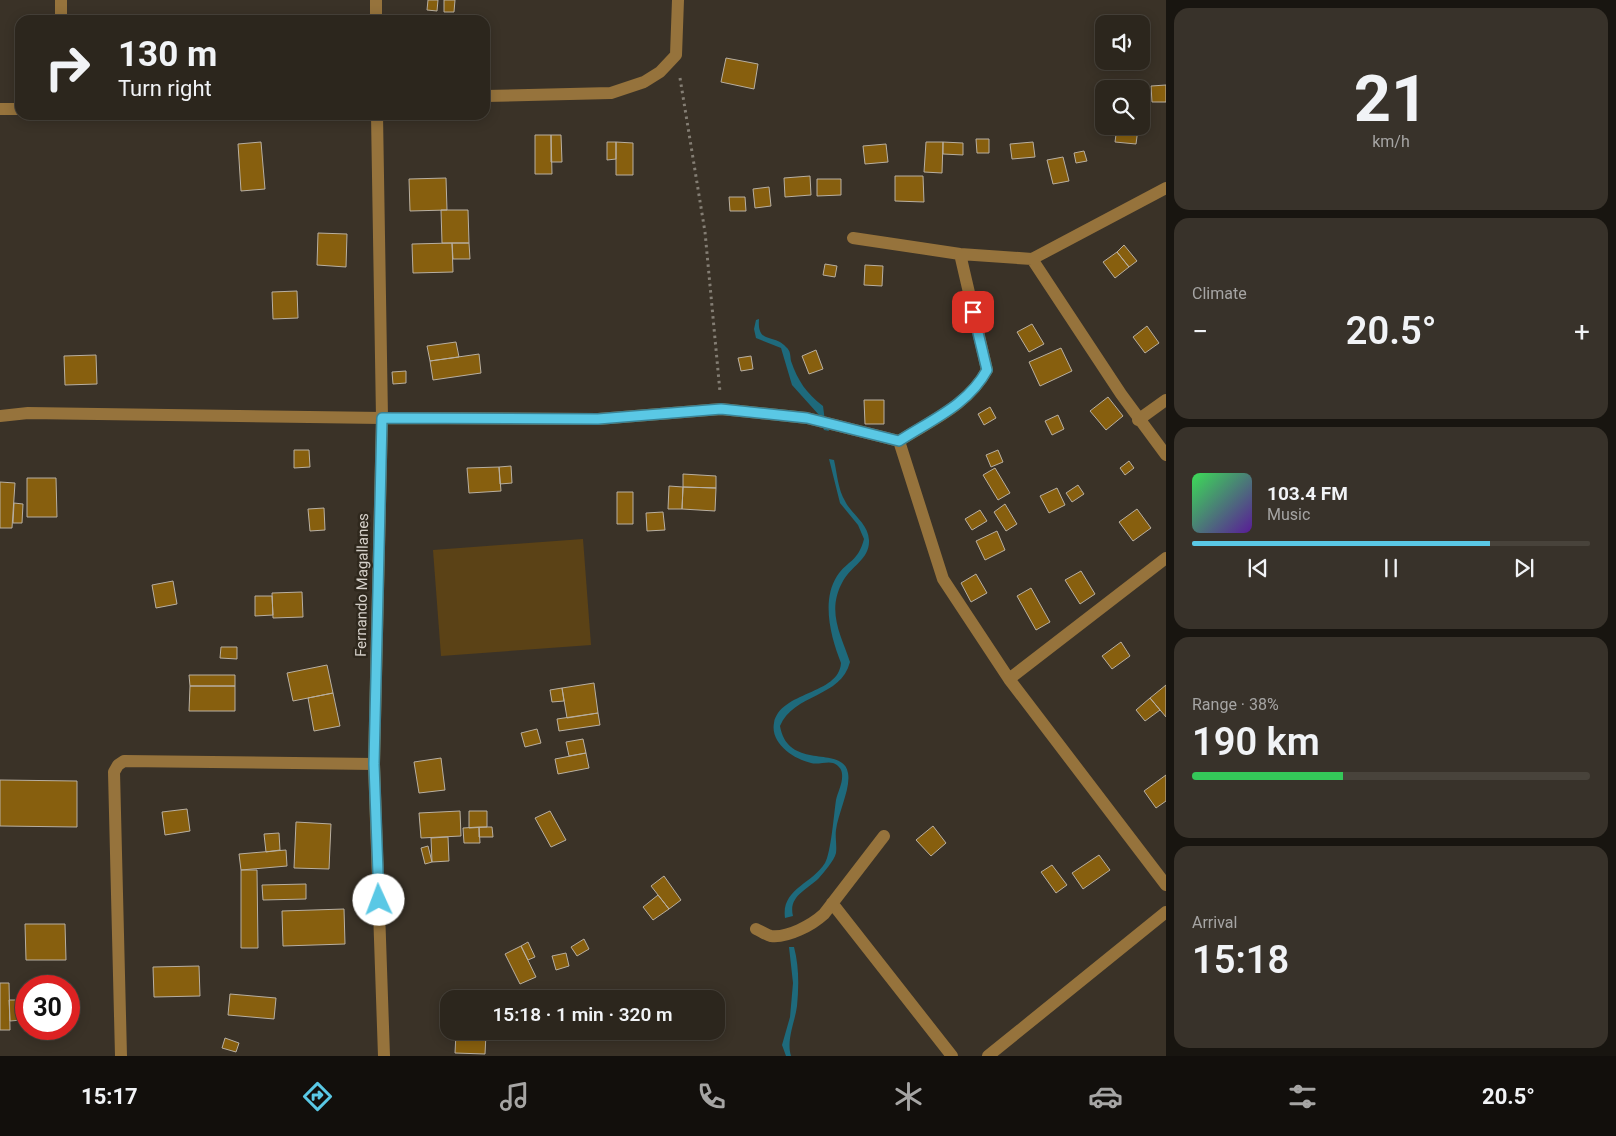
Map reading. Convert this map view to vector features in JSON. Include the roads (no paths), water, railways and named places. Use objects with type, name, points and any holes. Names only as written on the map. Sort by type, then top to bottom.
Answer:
[{"type":"street","points":[[61,0],[61,15]]},
{"type":"street","points":[[376,0],[376,15]]},
{"type":"street","points":[[490,96],[610,93],[644,82],[660,72],[676,55],[678,0]]},
{"type":"street","points":[[0,109],[15,109]]},
{"type":"street","name":"Fernando Magallanes","points":[[377,120],[382,418],[374,764],[384,1056]]},
{"type":"street","points":[[853,238],[960,254],[1032,259],[1166,188]]},
{"type":"street","points":[[0,416],[28,413],[598,419],[721,409],[807,418],[899,441],[966,398],[977,387],[987,370],[960,254]]},
{"type":"street","points":[[1032,259],[1138,420],[1166,455]]},
{"type":"street","points":[[1138,420],[1166,400]]},
{"type":"street","points":[[899,441],[943,578],[1009,679],[1166,885]]},
{"type":"street","points":[[1009,679],[1166,558]]},
{"type":"street","points":[[121,1056],[114,772],[118,765],[124,761],[374,764]]},
{"type":"street","points":[[756,929],[770,936],[782,936],[815,923],[832,904],[884,836]]},
{"type":"street","points":[[832,904],[952,1056]]},
{"type":"street","points":[[988,1056],[1166,912]]},
{"type":"water","points":[[759,319],[759,327],[764,336],[776,340],[789,350],[791,361],[800,381],[807,391],[823,406],[825,421],[829,431],[824,430],[819,415],[792,385],[781,348],[756,338],[754,329],[756,320]]},
{"type":"water","points":[[829,459],[834,460],[839,487],[843,497],[863,524],[869,540],[863,557],[843,581],[836,603],[835,613],[839,632],[850,662],[845,674],[837,683],[796,707],[787,715],[780,726],[785,740],[793,749],[836,760],[844,765],[848,773],[848,786],[836,830],[835,856],[819,878],[796,898],[792,909],[793,916],[785,918],[785,908],[792,893],[813,876],[825,863],[831,842],[836,800],[842,777],[842,772],[833,763],[811,763],[790,754],[779,743],[774,730],[774,723],[779,713],[787,705],[831,681],[838,673],[841,663],[829,620],[829,597],[837,576],[856,557],[864,539],[858,525],[840,503]]},
{"type":"water","points":[[789,947],[794,947],[796,954],[798,991],[796,1012],[790,1037],[791,1056],[786,1056],[782,1045],[790,1017],[793,983]]}]
